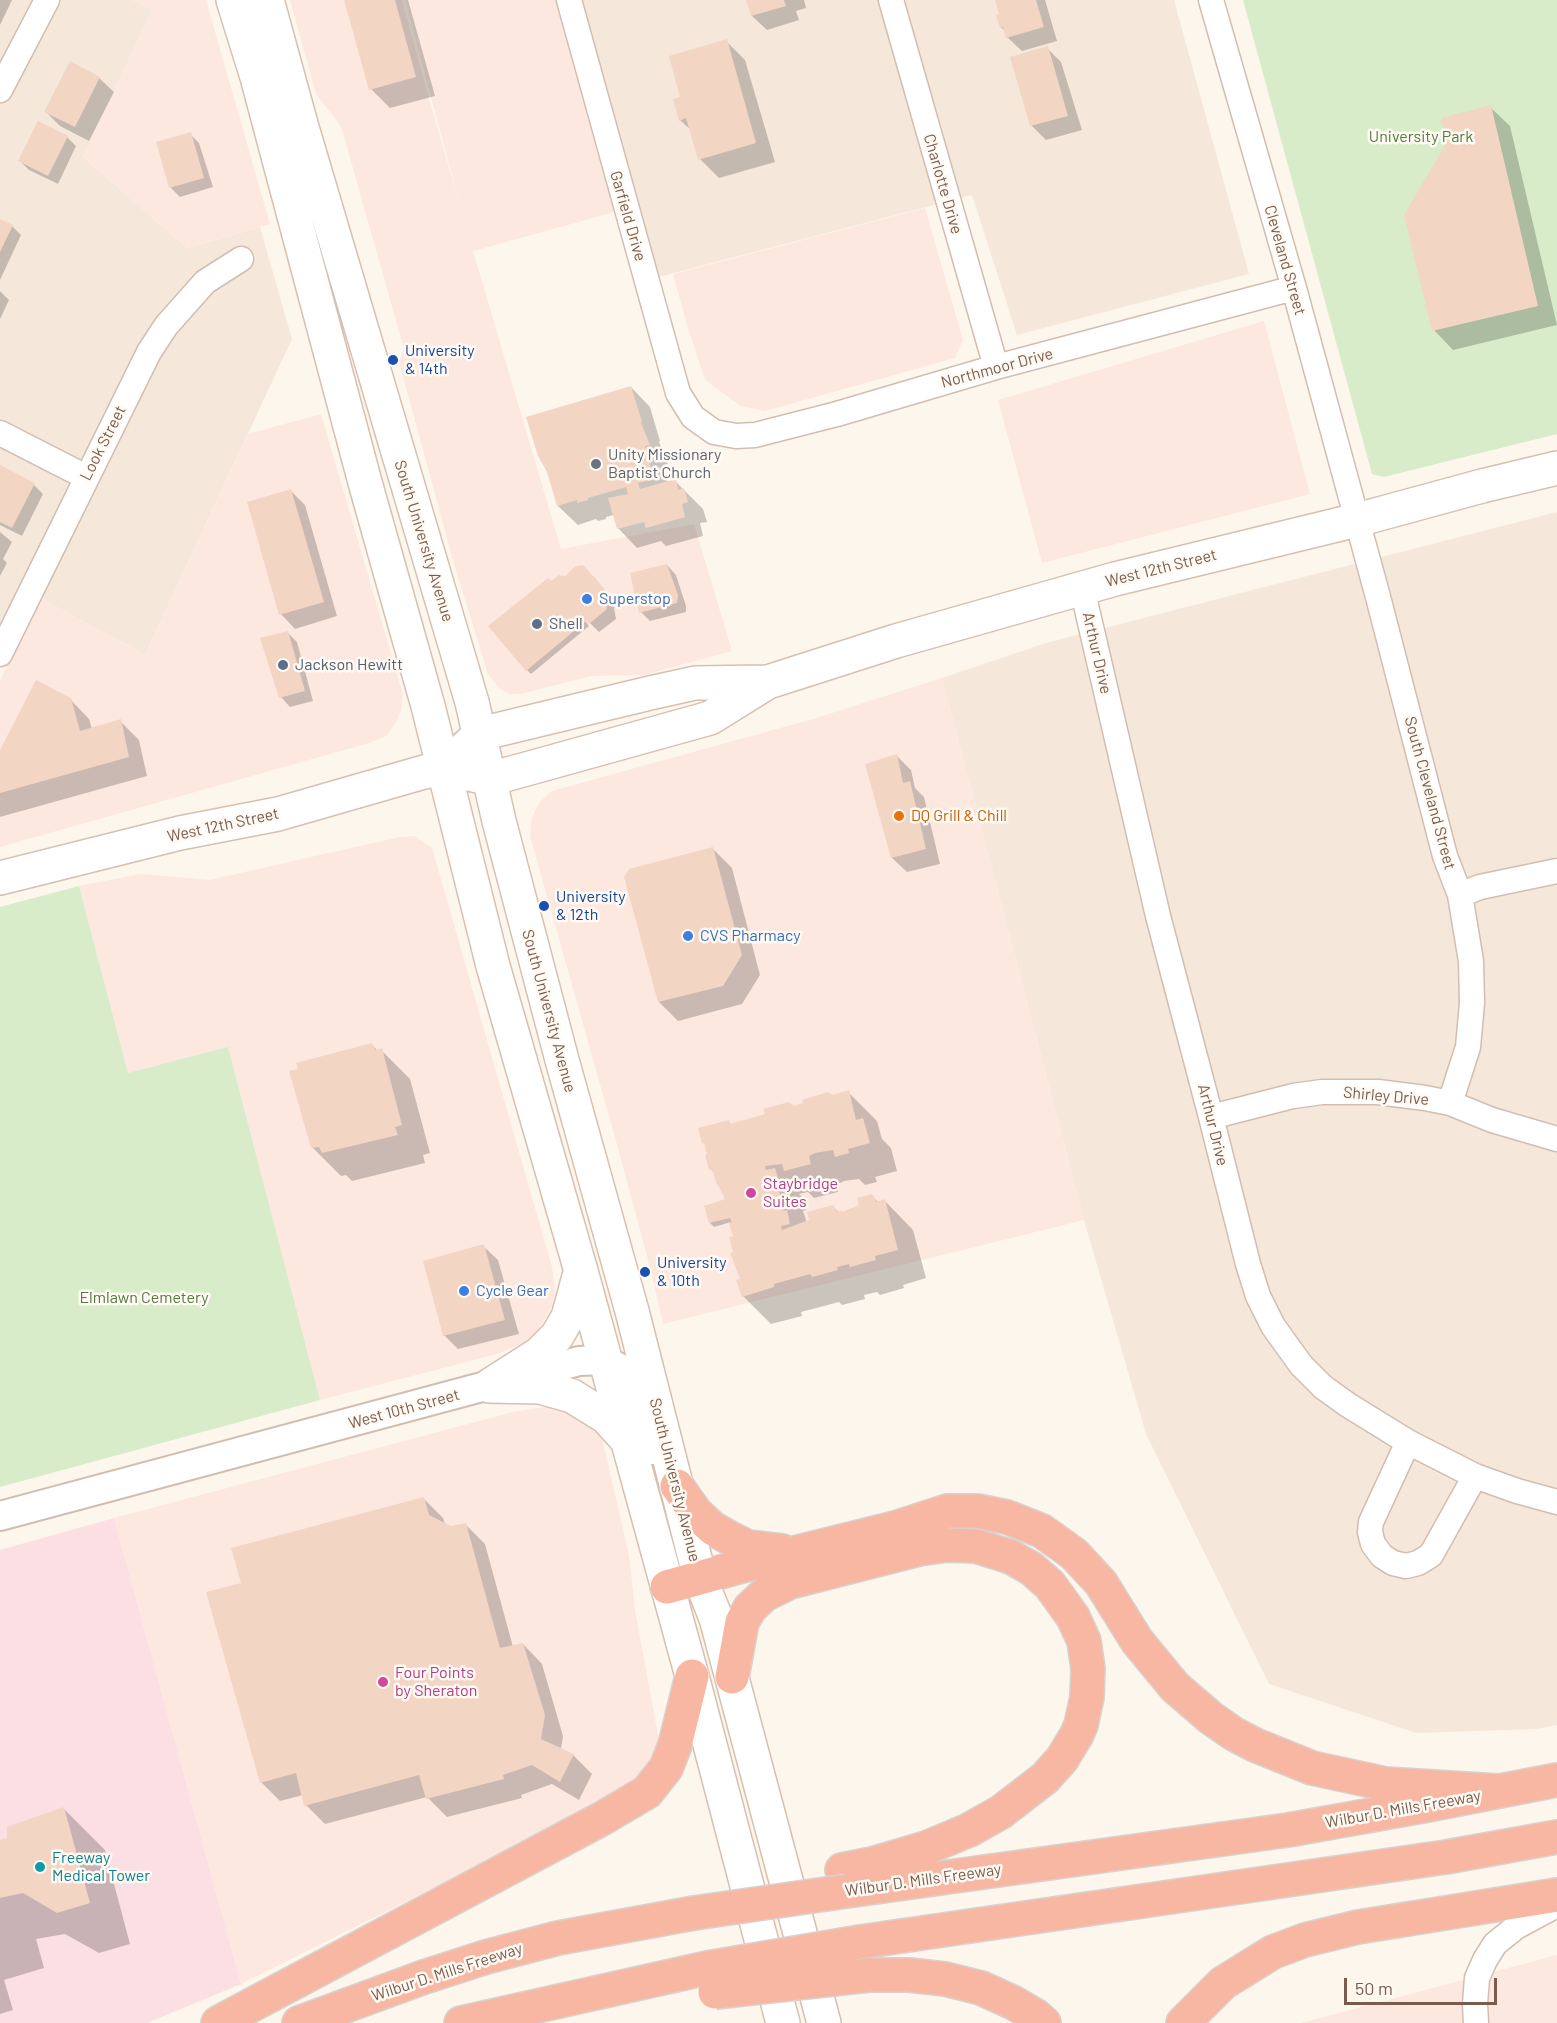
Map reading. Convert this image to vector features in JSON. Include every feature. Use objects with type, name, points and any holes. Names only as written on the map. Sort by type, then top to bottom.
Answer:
[{"type":"highway","points":[[677,1486],[696,1513],[712,1528],[728,1538],[748,1547],[796,1553]]},
{"type":"highway","points":[[667,1587],[895,1528],[947,1511],[977,1511],[1007,1517],[1042,1531],[1074,1554],[1101,1583],[1137,1641],[1175,1687],[1210,1718],[1234,1734],[1255,1745],[1322,1770],[1386,1784],[1498,1791]]},
{"type":"highway","points":[[732,1677],[742,1622],[750,1608],[764,1595],[790,1582],[919,1549],[947,1545],[976,1546],[1011,1557],[1032,1569],[1050,1585],[1073,1617],[1084,1641],[1088,1669],[1087,1697],[1076,1737],[1046,1778],[1001,1812],[969,1830],[926,1848],[872,1864],[845,1881]]},
{"type":"highway","points":[[218,2023],[638,1798],[654,1784],[666,1768],[675,1745],[692,1676]]},
{"type":"highway","name":"Wilbur D. Mills Freeway","points":[[299,2023],[424,1977],[486,1957],[558,1938],[732,1907],[845,1881],[1288,1830],[1557,1780]]},
{"type":"highway","points":[[711,1980],[860,1942],[1434,1858],[1557,1837]]},
{"type":"highway","points":[[1183,2023],[1223,1983],[1273,1952],[1305,1940],[1358,1927],[1557,1895]]},
{"type":"highway","points":[[461,2023],[569,1998],[711,1980],[909,1975],[945,1979],[981,1988],[1014,2003],[1044,2023]]},
{"type":"main road","name":"South University Avenue","points":[[233,0],[257,77],[444,768],[493,966],[581,1271],[692,1676],[783,2023]]},
{"type":"main road","name":"South University Avenue","points":[[267,0],[301,124],[480,734],[499,821],[562,1060],[632,1311],[700,1578],[716,1618],[824,2023]]},
{"type":"main road","name":"West 12th Street","points":[[0,878],[180,833],[278,814],[424,772],[444,768],[490,778],[710,718],[768,682],[896,641],[1082,588],[1557,468]]},
{"type":"main road","name":"West 12th Street","points":[[480,734],[695,683],[768,682]]},
{"type":"main road","points":[[444,768],[480,734]]},
{"type":"main road","points":[[489,1386],[539,1354],[556,1336],[568,1317],[581,1271]]},
{"type":"main road","points":[[489,1386],[540,1387],[572,1396],[606,1417],[628,1441]]},
{"type":"street","points":[[0,90],[47,0]]},
{"type":"street","name":"Garfield Drive","points":[[568,0],[678,393],[693,417],[702,425]]},
{"type":"street","name":"Charlotte Drive","points":[[891,0],[996,367]]},
{"type":"street","name":"Cleveland Street","points":[[1211,0],[1294,288],[1357,520]]},
{"type":"street","name":"Look Street","points":[[0,654],[149,352],[166,326],[205,282],[241,259]]},
{"type":"street","name":"Northmoor Drive","points":[[702,425],[723,435],[755,435],[837,414],[996,367],[1294,288]]},
{"type":"street","points":[[0,433],[86,477]]},
{"type":"street","name":"South Cleveland Street","points":[[1357,520],[1445,856],[1460,895],[1471,961],[1472,1003],[1467,1047],[1450,1103]]},
{"type":"street","name":"Arthur Drive","points":[[1082,588],[1158,915],[1212,1117],[1248,1264],[1258,1296],[1273,1326],[1301,1365],[1323,1387],[1348,1405],[1408,1442],[1475,1476],[1557,1502]]},
{"type":"street","points":[[1460,895],[1480,887],[1557,870]]},
{"type":"street","name":"Shirley Drive","points":[[1212,1117],[1293,1096],[1322,1092],[1378,1092],[1450,1103],[1557,1139]]},
{"type":"street","points":[[605,1360],[619,1368],[635,1392],[664,1500],[674,1523],[692,1545]]},
{"type":"street","name":"West 10th Street","points":[[0,1516],[579,1361],[605,1360]]},
{"type":"street","points":[[1408,1442],[1371,1522],[1370,1532],[1373,1544],[1382,1556],[1393,1563],[1406,1566],[1418,1563],[1431,1555],[1475,1476]]},
{"type":"street","points":[[1476,2023],[1477,1978],[1495,1944],[1516,1927],[1557,1905]]},
{"type":"shaded area","points":[[0,0],[133,0],[152,10],[83,157],[187,248],[260,227],[292,339],[145,655],[20,587],[0,623]]},
{"type":"shaded area","points":[[133,0],[206,0],[270,224],[187,248],[83,157],[152,10]]},
{"type":"shaded area","points":[[290,0],[402,0],[460,205],[405,0],[569,0],[626,209],[473,251],[561,549],[694,524],[732,651],[644,675],[591,676],[521,694],[510,694],[499,688],[488,674],[454,564],[399,362],[404,349],[341,126],[316,94]]},
{"type":"shaded area","points":[[569,0],[1174,0],[1249,274],[1017,335],[972,195],[647,280]]},
{"type":"shaded area","points":[[925,208],[963,340],[955,358],[765,411],[741,406],[705,380],[673,274]]},
{"type":"shaded area","points":[[1264,321],[1310,494],[1042,563],[998,400]]},
{"type":"shaded area","points":[[321,414],[403,695],[401,711],[386,736],[369,743],[0,847],[0,680],[42,599],[145,655],[248,434]]},
{"type":"shaded area","points":[[1557,512],[1557,1725],[1537,1729],[1416,1733],[1269,1684],[1146,1434],[1084,1220],[942,678],[1046,643]]},
{"type":"shaded area","points":[[942,678],[1084,1220],[663,1324],[616,1141],[530,836],[532,817],[540,802],[550,792],[813,719]]},
{"type":"shaded area","points":[[415,836],[432,848],[552,1267],[555,1291],[552,1306],[545,1319],[534,1335],[523,1343],[497,1354],[320,1400],[228,1048],[128,1074],[79,886],[140,874],[209,880],[400,837]]},
{"type":"shaded area","points":[[556,1405],[583,1417],[597,1431],[603,1442],[629,1555],[635,1610],[661,1751],[649,1780],[241,1984],[114,1518],[513,1412]]},
{"type":"shaded area","points":[[114,1518],[241,1984],[147,2023],[0,2023],[0,1550]]},
{"type":"shaded area","points":[[1557,1955],[1557,2023],[1301,2023]]},
{"type":"green space","name":"University Park","points":[[1243,0],[1557,0],[1557,434],[1384,477],[1372,474]]},
{"type":"green space","name":"Elmlawn Cemetery","points":[[79,886],[128,1073],[228,1047],[320,1400],[0,1487],[0,907]]},
{"type":"building","points":[[344,0],[395,0],[416,77],[369,90]]},
{"type":"building","points":[[746,0],[784,0],[786,6],[751,16]]},
{"type":"building","points":[[995,0],[1036,0],[1044,27],[1006,38],[996,15],[999,14]]},
{"type":"building","points":[[727,39],[756,143],[698,160],[686,118],[679,121],[673,99],[680,97],[669,56]]},
{"type":"building","points":[[1048,46],[1068,116],[1030,126],[1010,57]]},
{"type":"building","points":[[70,61],[100,77],[75,127],[44,112]]},
{"type":"building","points":[[1491,105],[1538,306],[1432,331],[1404,215],[1447,142],[1441,118]]},
{"type":"building","points":[[38,121],[68,136],[48,176],[18,161]]},
{"type":"building","points":[[191,132],[204,178],[169,188],[156,142]]},
{"type":"building","points":[[0,219],[13,225],[0,252]]},
{"type":"building","name":"Unity Missionary Baptist Church","points":[[631,386],[641,423],[650,445],[645,446],[654,479],[638,483],[640,489],[676,479],[678,490],[684,488],[688,502],[682,504],[685,517],[646,528],[644,522],[617,529],[608,498],[628,494],[626,487],[588,498],[588,500],[577,503],[577,500],[557,506],[526,417]]},
{"type":"building","points":[[0,465],[35,483],[12,528],[0,522]]},
{"type":"building","points":[[291,489],[324,602],[279,615],[247,502]]},
{"type":"building","points":[[667,564],[678,595],[677,603],[639,613],[630,573]]},
{"type":"building","name":"Shell","points":[[583,565],[605,590],[607,609],[589,624],[586,621],[526,671],[488,626],[548,578],[551,581],[559,575],[565,576],[576,566]]},
{"type":"building","name":"Jackson Hewitt","points":[[288,631],[305,691],[279,698],[260,638]]},
{"type":"building","points":[[36,680],[71,698],[80,731],[121,719],[129,757],[0,793],[0,750]]},
{"type":"building","name":"DQ Grill & Chill","points":[[897,754],[903,783],[910,781],[926,849],[891,858],[865,764]]},
{"type":"building","name":"CVS Pharmacy","points":[[713,847],[742,955],[723,986],[658,1002],[624,877],[629,869]]},
{"type":"building","points":[[372,1043],[375,1050],[382,1048],[402,1125],[395,1127],[398,1135],[322,1153],[319,1147],[311,1148],[289,1071],[298,1069],[296,1063]]},
{"type":"building","name":"Staybridge Suites","points":[[849,1090],[856,1120],[863,1118],[870,1143],[848,1149],[849,1153],[835,1157],[833,1150],[815,1153],[809,1156],[811,1164],[784,1171],[782,1164],[765,1166],[766,1170],[775,1168],[779,1181],[776,1182],[783,1204],[778,1206],[784,1211],[787,1210],[790,1224],[781,1226],[782,1230],[809,1220],[807,1212],[833,1205],[837,1212],[842,1210],[842,1212],[859,1205],[857,1198],[871,1194],[876,1202],[885,1199],[898,1250],[875,1256],[876,1260],[850,1267],[849,1264],[837,1267],[838,1270],[812,1277],[810,1274],[774,1284],[774,1287],[742,1297],[736,1280],[740,1279],[730,1253],[733,1252],[729,1237],[733,1236],[729,1223],[732,1223],[730,1218],[709,1223],[704,1206],[725,1199],[712,1169],[709,1170],[705,1155],[707,1154],[698,1128],[729,1120],[730,1124],[765,1114],[763,1109],[789,1102],[794,1106],[803,1103],[802,1100],[828,1092],[833,1095]]},
{"type":"building","name":"Cycle Gear","points":[[484,1244],[505,1320],[443,1336],[423,1261]]},
{"type":"building","name":"Four Points by Sheraton","points":[[424,1497],[429,1515],[451,1526],[466,1523],[500,1648],[523,1643],[545,1715],[541,1739],[574,1754],[560,1782],[532,1765],[503,1775],[504,1779],[426,1799],[419,1775],[304,1806],[296,1773],[260,1783],[206,1592],[241,1583],[231,1548]]},
{"type":"building","name":"Freeway Medical Tower","points":[[64,1807],[90,1903],[57,1913],[23,1893],[0,1898],[0,1840],[7,1838],[7,1827]]},
{"type":"place","name":"University & 14th","points":[[393,360]]},
{"type":"place","name":"Unity Missionary Baptist Church","points":[[596,464]]},
{"type":"place","name":"Superstop","points":[[587,599]]},
{"type":"place","name":"Shell","points":[[537,624]]},
{"type":"place","name":"Jackson Hewitt","points":[[283,665]]},
{"type":"place","name":"DQ Grill & Chill","points":[[899,816]]},
{"type":"place","name":"University & 12th","points":[[544,906]]},
{"type":"place","name":"CVS Pharmacy","points":[[688,936]]},
{"type":"place","name":"Staybridge Suites","points":[[751,1193]]},
{"type":"place","name":"University & 10th","points":[[645,1272]]},
{"type":"place","name":"Cycle Gear","points":[[464,1291]]},
{"type":"place","name":"Four Points by Sheraton","points":[[383,1682]]},
{"type":"place","name":"Freeway Medical Tower","points":[[40,1867]]}]
